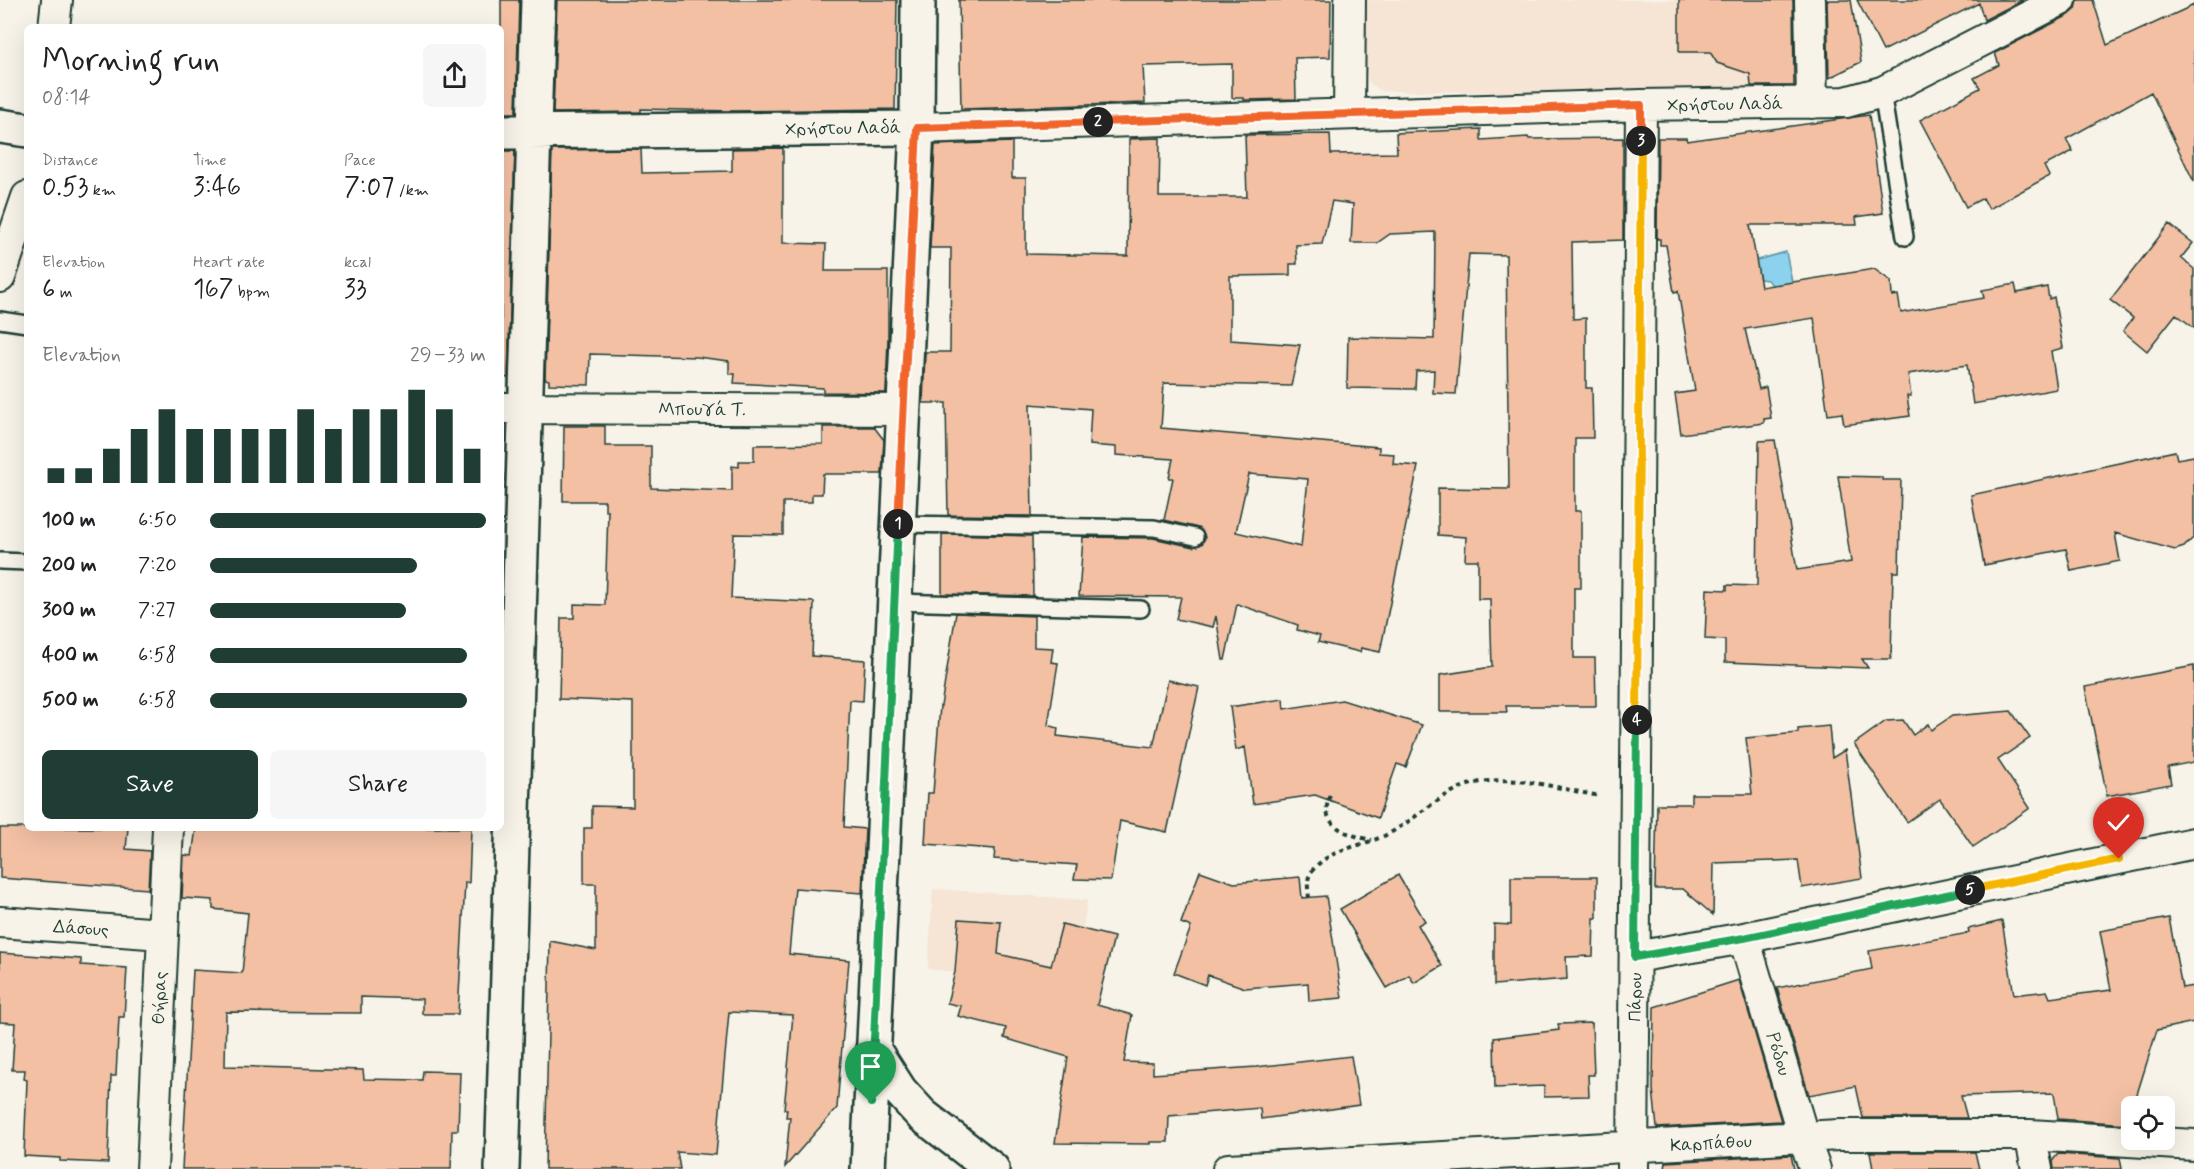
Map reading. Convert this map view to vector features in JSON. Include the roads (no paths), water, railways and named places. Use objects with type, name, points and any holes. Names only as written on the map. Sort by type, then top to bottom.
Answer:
[{"type":"main road","points":[[502,1169],[513,408],[534,132],[538,0]]},
{"type":"main road","points":[[868,1169],[917,128],[918,0]]},
{"type":"main road","points":[[0,126],[24,130]]},
{"type":"main road","name":"Χρήστου Λαδά","points":[[504,132],[917,128]]},
{"type":"main road","points":[[873,1049],[900,1091],[922,1115],[992,1169]]},
{"type":"street","points":[[54,24],[57,0]]},
{"type":"street","points":[[1349,114],[1350,0]]},
{"type":"street","points":[[1810,0],[1812,104]]},
{"type":"street","name":"Χρήστου Λαδά","points":[[917,128],[1641,105],[1846,102],[1882,92],[2061,0]]},
{"type":"street","name":"Πάρου","points":[[1633,1158],[1641,105]]},
{"type":"street","points":[[0,277],[24,206]]},
{"type":"street","name":"Μπουγά Τ.","points":[[513,408],[903,410]]},
{"type":"street","name":"Θήρας","points":[[152,1169],[168,831]]},
{"type":"street","points":[[1635,957],[1744,938],[2194,843]]},
{"type":"street","name":"Δάσους","points":[[0,922],[162,934]]},
{"type":"street","name":"Ρόδου","points":[[1744,938],[1815,1169]]},
{"type":"street","name":"Καρπάθου","points":[[1228,1169],[1633,1158],[1839,1135],[2030,1135],[2194,1144]]},
{"type":"street","points":[[2030,1135],[2037,1169]]},
{"type":"lane","points":[[1882,92],[1905,237]]},
{"type":"lane","points":[[0,320],[24,324]]},
{"type":"lane","points":[[898,524],[1154,528],[1195,537]]},
{"type":"lane","points":[[0,561],[24,562]]},
{"type":"lane","points":[[895,602],[1141,609]]},
{"type":"water","points":[[1786,252],[1794,292],[1778,290],[1767,280],[1760,279],[1759,274],[1746,263]]}]
